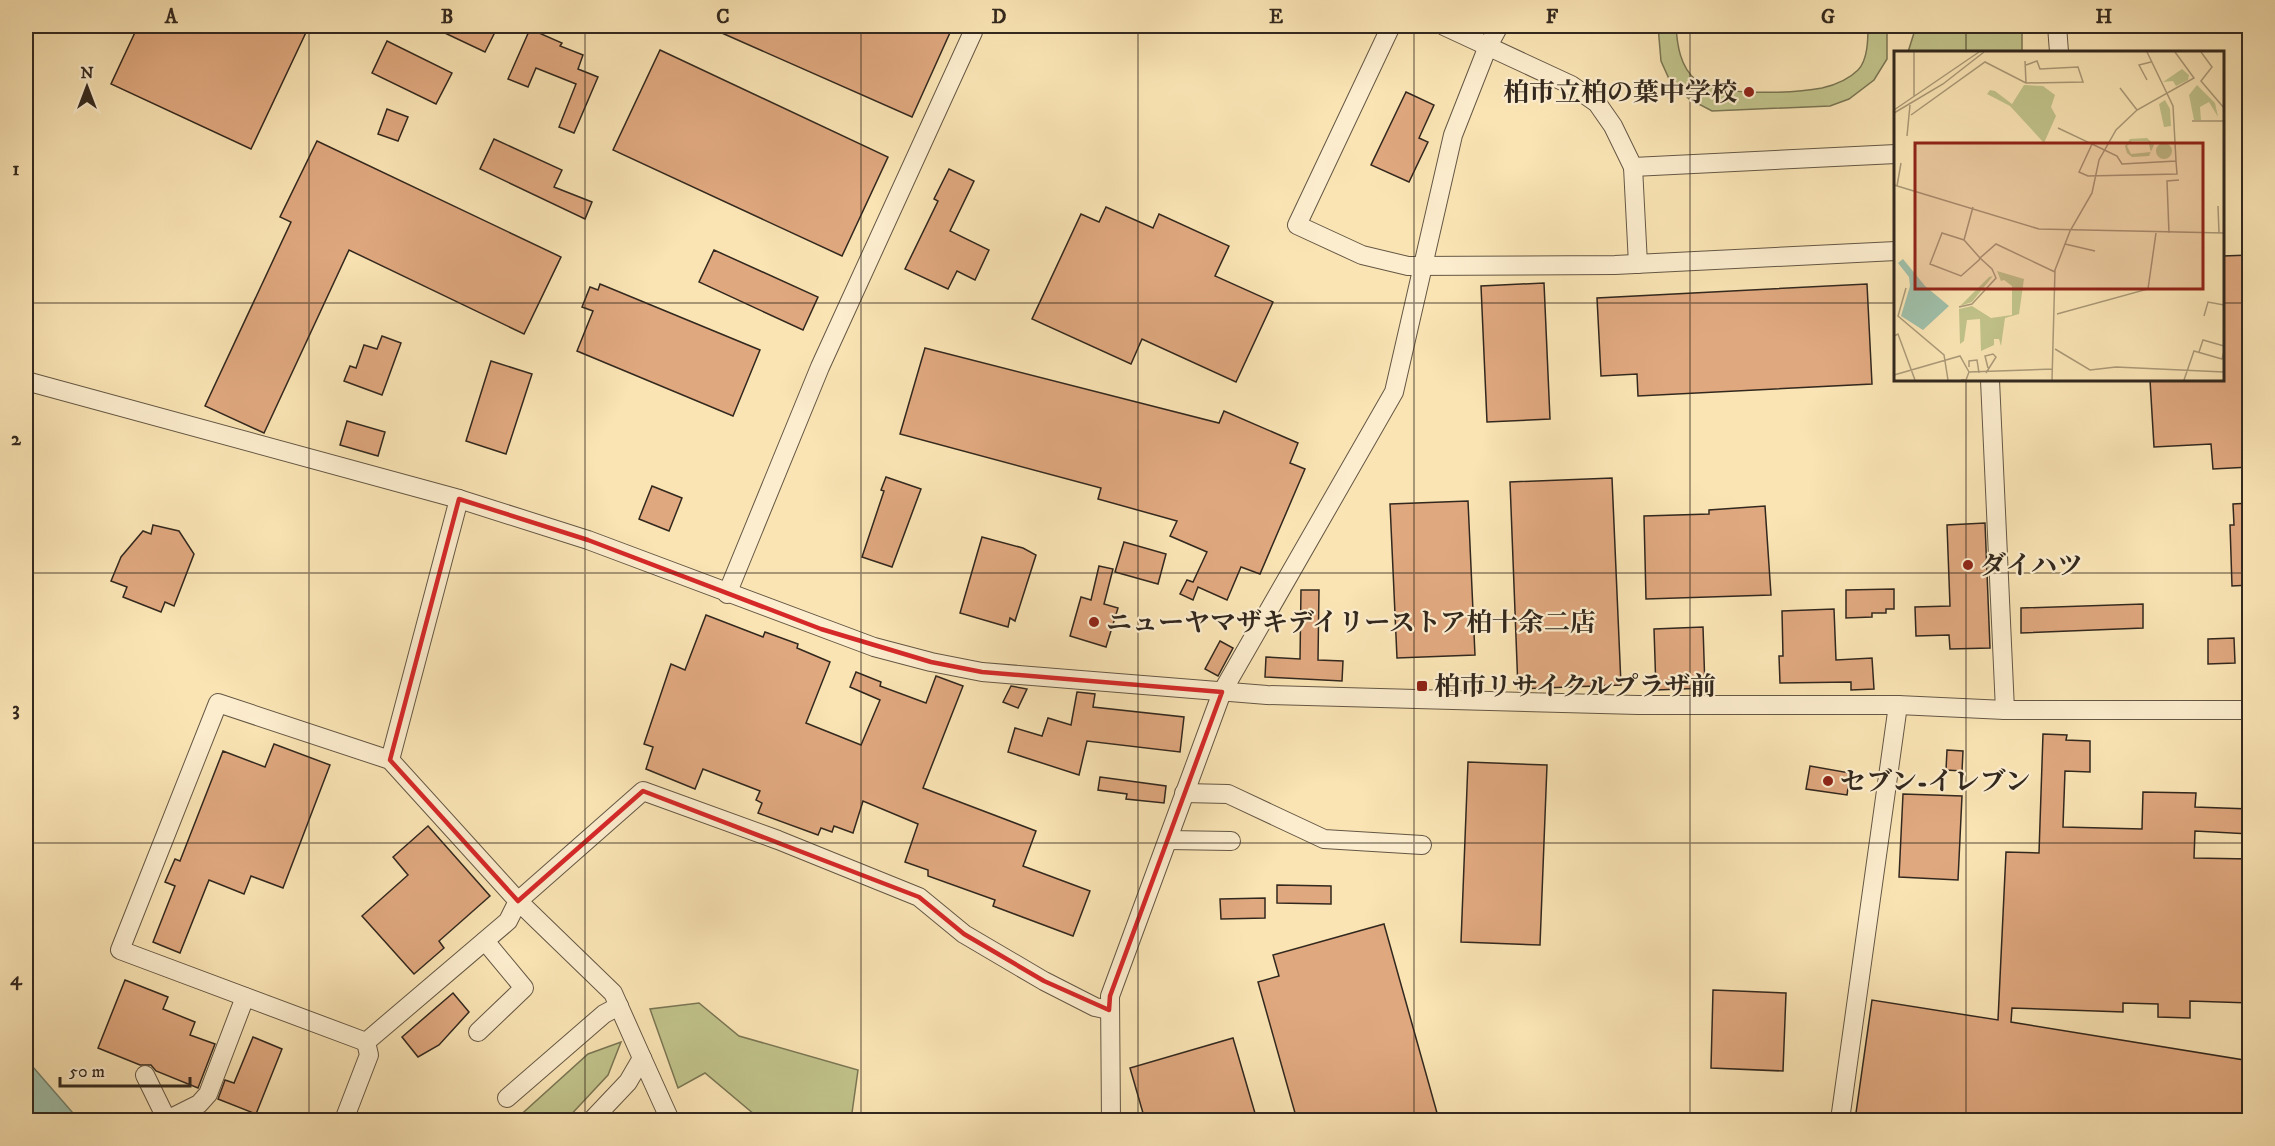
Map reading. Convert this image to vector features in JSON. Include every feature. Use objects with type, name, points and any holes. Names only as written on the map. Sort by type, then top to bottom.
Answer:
[{"type":"street","points":[[1391,26],[1297,225],[1362,255],[1422,267],[1638,264],[1894,251]]},
{"type":"street","points":[[1444,26],[1571,85],[1597,103],[1613,126],[1633,167],[1638,264]]},
{"type":"street","points":[[1111,1120],[1110,996],[1222,692],[1394,392],[1453,135],[1488,46],[1499,26]]},
{"type":"street","points":[[2057,26],[2059,51]]},
{"type":"street","points":[[727,594],[820,367],[973,32]]},
{"type":"street","points":[[1633,167],[1894,154]]},
{"type":"street","points":[[26,381],[459,499],[588,540],[727,594],[874,647],[982,672],[1222,692],[1638,705],[1898,705],[2005,710],[2250,710]]},
{"type":"street","points":[[1990,381],[2005,710]]},
{"type":"street","points":[[390,760],[459,499]]},
{"type":"street","points":[[366,1042],[120,950],[218,703],[390,760],[518,901],[613,993],[670,1120]]},
{"type":"street","points":[[1840,1120],[1898,705]]},
{"type":"street","points":[[366,1042],[508,921],[518,901],[643,791],[778,840],[919,897],[964,934],[1044,981],[1095,1007],[1109,1010]]},
{"type":"street","points":[[1185,793],[1228,794],[1324,839],[1422,845]]},
{"type":"street","points":[[1168,840],[1231,841]]},
{"type":"street","points":[[478,1032],[524,988],[485,941]]},
{"type":"street","points":[[146,1075],[167,1119],[199,1104],[208,1094],[245,997]]},
{"type":"street","points":[[507,1098],[604,1014],[619,1006]]},
{"type":"street","points":[[344,1120],[369,1056],[366,1042]]},
{"type":"street","points":[[592,1120],[628,1082],[642,1058]]},
{"type":"highlighted area","points":[[459,499],[588,540],[821,629],[931,662],[982,672],[1222,692],[1110,996],[1109,1010],[1044,981],[964,934],[919,897],[643,791],[518,901],[390,760]]},
{"type":"green space","points":[[1658,26],[1676,26],[1679,48],[1686,69],[1696,80],[1720,89],[1756,92],[1794,91],[1822,88],[1837,83],[1858,70],[1864,61],[1868,26],[1887,26],[1887,59],[1874,80],[1849,99],[1830,106],[1712,111],[1689,99],[1670,81],[1661,61]]},
{"type":"green space","points":[[1921,26],[2022,26],[2022,51],[1908,51],[1914,33]]},
{"type":"green space","points":[[699,1003],[739,1036],[858,1070],[851,1120],[761,1120],[705,1073],[678,1088],[650,1009]]},
{"type":"green space","points":[[621,1042],[608,1075],[566,1120],[515,1120],[588,1054]]},
{"type":"shaded area","points":[[26,1059],[79,1120],[26,1120]]},
{"type":"building","points":[[138,26],[309,26],[251,149],[111,84]]},
{"type":"building","points":[[430,26],[498,26],[485,52]]},
{"type":"building","points":[[706,26],[953,26],[912,117]]},
{"type":"building","points":[[530,29],[562,43],[560,46],[583,55],[578,69],[598,77],[574,133],[559,127],[576,84],[536,68],[528,87],[508,79]]},
{"type":"building","points":[[387,41],[452,73],[436,104],[372,73]]},
{"type":"building","points":[[660,50],[888,157],[842,256],[613,150]]},
{"type":"building","points":[[1406,92],[1434,105],[1419,138],[1428,142],[1409,182],[1371,165]]},
{"type":"building","points":[[387,109],[408,117],[398,141],[378,134]]},
{"type":"building","points":[[494,139],[562,170],[554,187],[592,202],[585,219],[480,169]]},
{"type":"building","points":[[317,141],[561,257],[524,334],[349,250],[264,433],[205,406],[291,222],[280,217]]},
{"type":"building","points":[[949,169],[974,181],[950,231],[989,250],[975,280],[957,271],[948,289],[905,269],[938,201],[934,199]]},
{"type":"building","points":[[1106,207],[1153,228],[1159,214],[1229,246],[1215,276],[1273,302],[1236,382],[1142,339],[1131,364],[1032,319],[1081,214],[1099,222]]},
{"type":"building","points":[[714,250],[818,297],[803,330],[699,282]]},
{"type":"building","points":[[2250,255],[2250,467],[2213,469],[2211,444],[2154,447],[2150,381],[2224,381],[2224,256]]},
{"type":"building","points":[[1544,283],[1550,419],[1487,422],[1481,286]]},
{"type":"building","points":[[600,284],[760,350],[733,416],[577,351],[593,311],[582,307],[590,287],[598,290]]},
{"type":"building","points":[[1867,284],[1872,384],[1638,396],[1637,374],[1601,376],[1597,298]]},
{"type":"building","points":[[382,336],[401,343],[382,395],[344,381],[350,366],[356,368],[364,345],[377,349]]},
{"type":"building","points":[[925,348],[1219,423],[1224,411],[1298,443],[1290,463],[1305,469],[1260,574],[1241,567],[1227,600],[1198,587],[1193,600],[1180,594],[1187,580],[1193,582],[1207,552],[1170,536],[1177,521],[1098,499],[1101,488],[900,434]]},
{"type":"building","points":[[491,361],[532,374],[506,454],[466,441]]},
{"type":"building","points":[[347,421],[385,432],[378,456],[340,445]]},
{"type":"building","points":[[886,477],[921,489],[892,567],[862,557],[884,491],[881,490]]},
{"type":"building","points":[[1612,478],[1621,685],[1518,689],[1510,482]]},
{"type":"building","points":[[652,486],[682,498],[669,531],[639,519]]},
{"type":"building","points":[[1468,501],[1475,655],[1397,658],[1390,504]]},
{"type":"building","points":[[2250,503],[2250,585],[2232,586],[2230,525],[2234,525],[2233,504]]},
{"type":"building","points":[[1765,506],[1771,595],[1646,599],[1644,516],[1709,514],[1709,510]]},
{"type":"building","name":"ダイハツ","points":[[1985,523],[1990,648],[1950,649],[1949,635],[1916,636],[1915,607],[1950,606],[1947,525]]},
{"type":"building","points":[[153,525],[179,531],[194,554],[174,606],[165,602],[161,612],[123,597],[127,587],[111,581],[121,557],[143,531],[151,534]]},
{"type":"building","points":[[982,537],[1023,548],[1036,555],[1015,621],[1010,618],[1008,627],[960,613]]},
{"type":"building","points":[[1124,542],[1166,554],[1158,584],[1115,572]]},
{"type":"building","name":"ニューヤマザキデイリーストア柏十余二店","points":[[1099,566],[1113,569],[1104,604],[1118,608],[1106,647],[1070,636],[1081,597],[1091,600]]},
{"type":"building","points":[[1894,589],[1894,609],[1886,609],[1886,613],[1872,613],[1872,617],[1846,618],[1846,590]]},
{"type":"building","points":[[1301,590],[1319,590],[1318,660],[1343,661],[1342,681],[1265,677],[1266,657],[1300,659]]},
{"type":"building","points":[[2143,604],[2143,628],[2021,633],[2021,608]]},
{"type":"building","points":[[1834,609],[1836,660],[1872,658],[1874,689],[1851,690],[1851,682],[1780,683],[1779,656],[1783,656],[1782,611]]},
{"type":"building","points":[[706,615],[763,637],[765,632],[798,644],[797,648],[830,662],[806,723],[861,745],[880,700],[850,687],[856,672],[881,682],[880,686],[926,703],[936,676],[963,686],[923,788],[1036,831],[1023,866],[1090,891],[1073,936],[993,906],[995,900],[928,876],[928,870],[905,862],[918,824],[863,801],[853,833],[834,826],[832,832],[821,828],[818,835],[758,813],[762,803],[756,800],[760,791],[703,769],[695,789],[646,769],[653,747],[644,744],[671,664],[685,670]]},
{"type":"building","points":[[1703,627],[1705,688],[1656,690],[1654,629]]},
{"type":"building","points":[[2234,638],[2235,663],[2208,664],[2208,639]]},
{"type":"building","points":[[1220,641],[1233,648],[1218,676],[1205,669]]},
{"type":"building","points":[[1011,686],[1027,689],[1018,708],[1003,702]]},
{"type":"building","points":[[1077,692],[1095,694],[1093,707],[1184,717],[1180,752],[1087,741],[1079,775],[1008,752],[1015,728],[1042,736],[1048,718],[1071,725]]},
{"type":"building","points":[[2043,734],[2067,735],[2066,740],[2090,741],[2090,772],[2065,771],[2063,827],[2142,829],[2143,792],[2196,793],[2195,807],[2250,809],[2250,834],[2195,831],[2194,858],[2250,859],[2250,1003],[2190,1001],[2190,1018],[2158,1017],[2158,1004],[2123,1003],[2123,1012],[2012,1008],[2011,1022],[2250,1061],[2250,1120],[1855,1120],[1872,1000],[1998,1020],[2006,852],[2039,853]]},
{"type":"building","points":[[274,744],[330,765],[283,888],[251,876],[244,894],[209,880],[180,953],[153,942],[175,886],[165,882],[175,859],[180,861],[223,751],[265,767]]},
{"type":"building","points":[[1947,750],[1963,751],[1962,771],[1946,770]]},
{"type":"building","points":[[1468,762],[1547,765],[1540,945],[1461,942]]},
{"type":"building","name":"セブン-イレブン","points":[[1810,766],[1850,773],[1847,795],[1806,789]]},
{"type":"building","points":[[1100,777],[1166,786],[1164,803],[1126,799],[1127,794],[1098,790]]},
{"type":"building","points":[[1903,794],[1962,796],[1958,880],[1899,877]]},
{"type":"building","points":[[428,826],[490,896],[439,941],[444,948],[414,974],[362,916],[408,875],[393,857]]},
{"type":"building","points":[[1277,885],[1331,886],[1331,904],[1277,903]]},
{"type":"building","points":[[1265,898],[1265,918],[1221,919],[1220,899]]},
{"type":"building","points":[[1384,924],[1439,1120],[1297,1120],[1258,982],[1279,976],[1273,955]]},
{"type":"building","points":[[125,980],[168,997],[163,1009],[195,1022],[190,1035],[215,1044],[198,1088],[156,1071],[151,1065],[140,1065],[98,1048]]},
{"type":"building","points":[[1713,990],[1786,993],[1783,1071],[1711,1068]]},
{"type":"building","points":[[453,993],[469,1012],[439,1045],[418,1057],[402,1037]]},
{"type":"building","points":[[253,1037],[282,1049],[256,1114],[218,1099],[225,1080],[234,1083]]},
{"type":"building","points":[[1233,1038],[1257,1120],[1145,1120],[1130,1068]]},
{"type":"place","name":"柏市立柏の葉中学校","points":[[1749,92]]},
{"type":"place","name":"ダイハツ","points":[[1968,565]]},
{"type":"place","name":"ニューヤマザキデイリーストア柏十余二店","points":[[1094,622]]},
{"type":"place","name":"柏市リサイクルプラザ前","points":[[1422,686]]},
{"type":"place","name":"セブン-イレブン","points":[[1828,781]]}]
